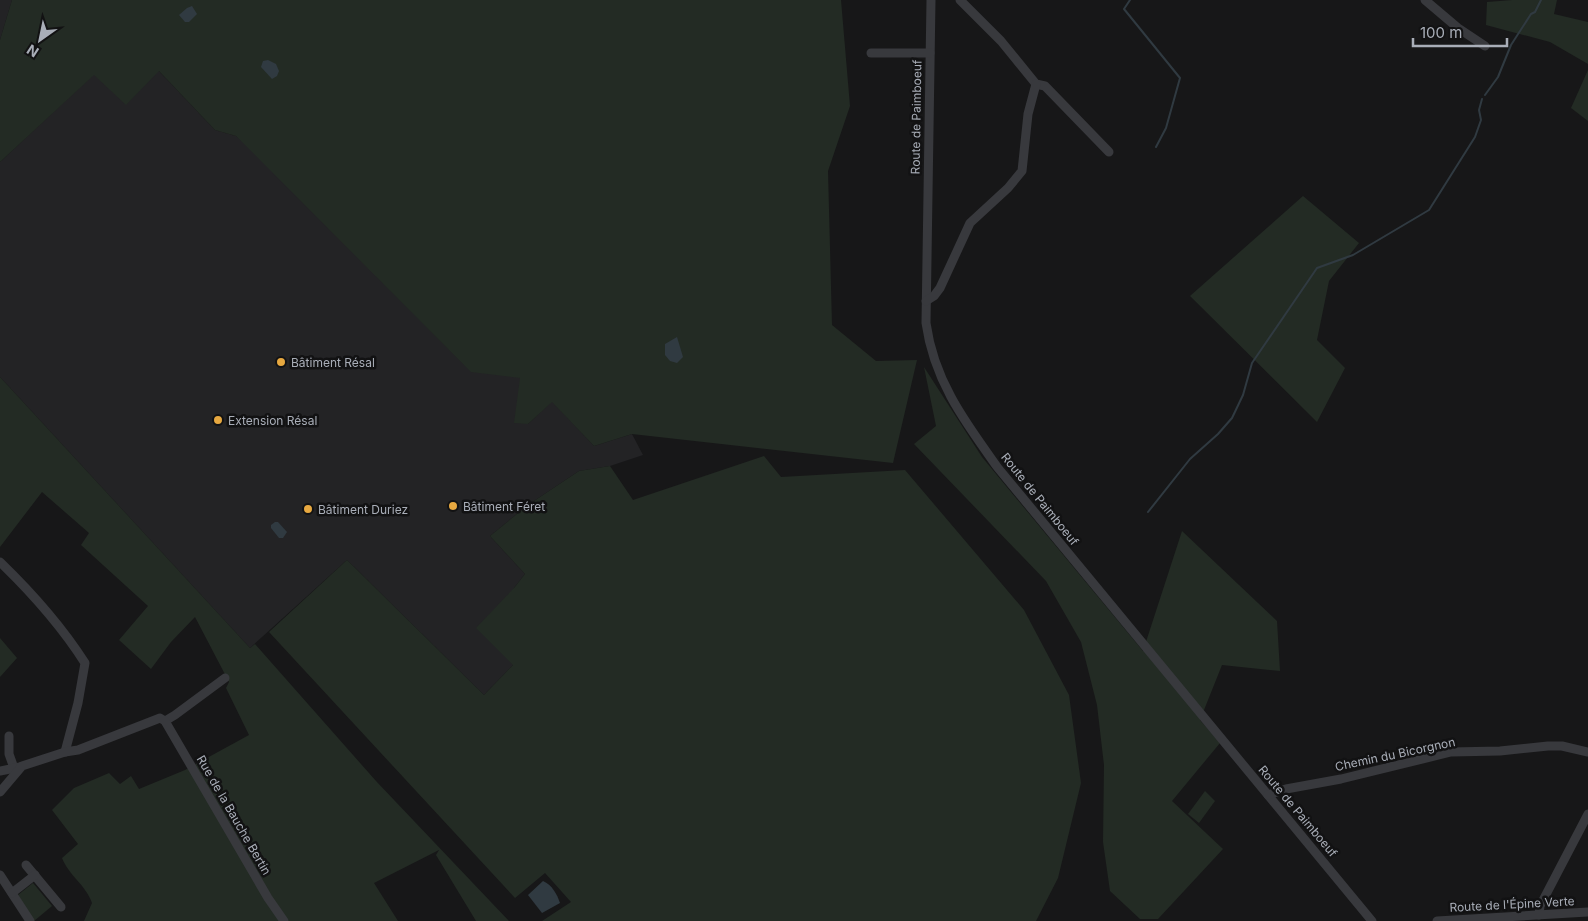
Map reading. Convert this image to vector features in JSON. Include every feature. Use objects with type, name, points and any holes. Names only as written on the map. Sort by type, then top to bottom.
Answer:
[{"type":"street","name":"Route de Paimboeuf","points":[[931,0],[926,323],[932,354],[941,377],[962,418],[1004,475],[1372,921]]},
{"type":"street","points":[[960,0],[1000,41],[1036,84],[1045,86],[1109,152]]},
{"type":"street","points":[[1425,0],[1458,28],[1485,46]]},
{"type":"street","points":[[871,53],[930,53]]},
{"type":"street","points":[[926,301],[934,296],[940,288],[970,223],[1008,188],[1022,171],[1028,114],[1036,84]]},
{"type":"street","points":[[0,562],[54,621],[85,663],[78,703],[64,752]]},
{"type":"street","points":[[0,771],[64,752],[78,750],[160,718],[165,721],[225,678]]},
{"type":"street","name":"Rue de la Bauche Bertin","points":[[165,721],[268,898],[284,921]]},
{"type":"street","points":[[9,736],[9,754],[18,767]]},
{"type":"street","name":"Chemin du Bicorgnon","points":[[1268,795],[1286,789],[1341,779],[1451,752],[1500,751],[1548,746],[1562,746],[1588,752]]},
{"type":"street","points":[[0,792],[18,767]]},
{"type":"street","points":[[1539,915],[1540,906],[1588,814]]},
{"type":"street","points":[[26,864],[61,907]]},
{"type":"street","points":[[0,875],[30,921]]},
{"type":"street","points":[[12,892],[35,875]]},
{"type":"street","name":"Route de l'Épine Verte","points":[[1437,921],[1588,912]]},
{"type":"shaded area","points":[[0,0],[12,0],[0,40]]},
{"type":"shaded area","points":[[12,0],[841,0],[850,106],[828,171],[832,325],[876,361],[917,360],[893,463],[632,434],[594,446],[552,402],[528,424],[514,423],[520,378],[471,372],[236,136],[215,130],[159,71],[126,105],[94,75],[0,162],[0,40]]},
{"type":"shaded area","points":[[1557,0],[1554,14],[1588,22],[1588,64],[1550,42],[1486,25],[1487,2]]},
{"type":"shaded area","points":[[192,6],[197,14],[189,22],[185,22],[179,15]]},
{"type":"shaded area","points":[[268,60],[276,64],[279,71],[277,76],[272,79],[261,67],[263,61]]},
{"type":"shaded area","points":[[1588,70],[1588,121],[1571,108]]},
{"type":"shaded area","points":[[159,71],[215,130],[236,136],[520,378],[528,424],[552,401],[594,446],[632,434],[643,455],[610,466],[579,471],[528,505],[490,536],[525,574],[514,588],[513,665],[484,695],[347,560],[250,648],[0,377],[0,162],[94,74]]},
{"type":"shaded area","points":[[1303,196],[1359,243],[1329,281],[1317,340],[1345,368],[1317,422],[1190,296]]},
{"type":"shaded area","points":[[677,337],[683,357],[677,363],[670,361],[665,355],[665,344]]},
{"type":"shaded area","points":[[924,367],[982,457],[1143,651],[1182,531],[1277,621],[1280,671],[1222,665],[1200,720],[1220,743],[1172,801],[1223,849],[1158,919],[1140,919],[1110,891],[1103,842],[1104,765],[1097,705],[1081,642],[1046,581],[914,444],[936,426]]},
{"type":"shaded area","points":[[0,377],[250,648],[255,644],[376,781],[509,921],[476,921],[436,855],[439,850],[374,883],[398,921],[84,921],[92,903],[86,891],[62,858],[78,844],[52,810],[74,788],[109,773],[120,784],[131,776],[139,789],[185,770],[249,735],[226,688],[229,682],[195,617],[171,642],[151,669],[119,640],[148,606],[81,545],[89,533],[42,492],[0,547]]},
{"type":"shaded area","points":[[764,456],[781,477],[905,470],[1024,610],[1069,695],[1081,783],[1058,878],[1036,921],[542,921],[571,902],[545,873],[515,898],[269,632],[347,560],[484,695],[513,665],[476,628],[525,574],[490,536],[528,505],[579,471],[610,466],[633,500]]},
{"type":"shaded area","points":[[278,522],[287,532],[283,538],[279,538],[271,528],[271,525]]},
{"type":"shaded area","points":[[0,638],[17,658],[0,677]]},
{"type":"shaded area","points":[[1205,791],[1215,801],[1199,823],[1188,814]]},
{"type":"shaded area","points":[[543,881],[554,890],[560,903],[542,913],[528,895]]},
{"type":"shaded area","points":[[33,883],[52,906],[34,921],[18,895]]},
{"type":"waterway","points":[[1130,0],[1124,9],[1180,78],[1166,128],[1156,147]]},
{"type":"waterway","points":[[1485,95],[1498,77],[1511,45],[1531,14],[1535,12],[1541,0]]},
{"type":"waterway","points":[[1148,512],[1190,459],[1218,434],[1232,418],[1243,395],[1252,363],[1317,268],[1353,255],[1429,210],[1475,137],[1481,120],[1479,110],[1482,99]]},
{"type":"place","name":"Bâtiment Résal","points":[[281,362]]},
{"type":"place","name":"Extension Résal","points":[[218,420]]},
{"type":"place","name":"Bâtiment Féret","points":[[453,506]]},
{"type":"place","name":"Bâtiment Duriez","points":[[308,509]]}]
